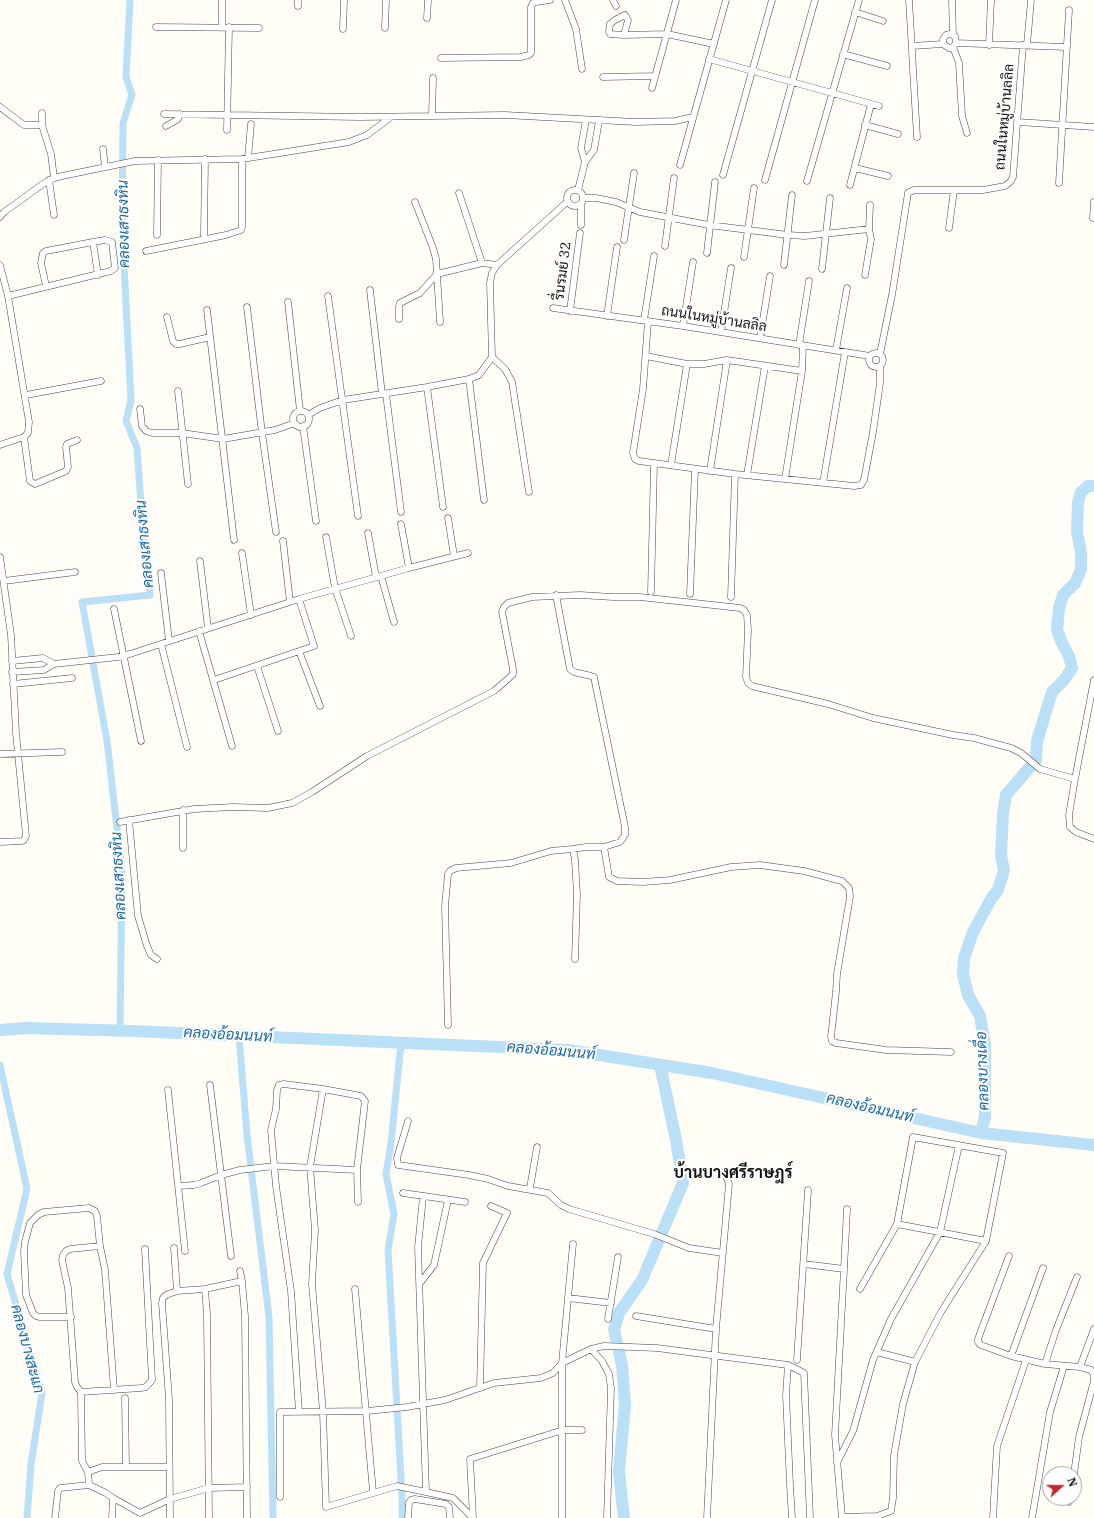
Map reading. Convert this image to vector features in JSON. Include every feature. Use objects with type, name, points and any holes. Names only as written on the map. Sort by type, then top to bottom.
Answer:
[{"type":"street","points":[[222,0],[222,27]]},
{"type":"street","points":[[343,29],[344,0]]},
{"type":"street","points":[[385,28],[386,0]]},
{"type":"street","points":[[427,18],[428,0]]},
{"type":"street","points":[[441,58],[521,57],[529,55],[531,53],[531,7],[533,3],[550,0]]},
{"type":"street","points":[[565,0],[576,29],[582,70]]},
{"type":"street","points":[[652,88],[676,0]]},
{"type":"street","points":[[680,165],[726,0]]},
{"type":"street","points":[[723,175],[772,0]]},
{"type":"street","points":[[765,180],[815,0]]},
{"type":"street","points":[[807,181],[859,0]]},
{"type":"street","points":[[909,0],[917,137]]},
{"type":"street","points":[[952,0],[953,35],[956,38],[955,45],[959,63],[962,116],[967,133]]},
{"type":"street","points":[[989,45],[991,0]]},
{"type":"street","points":[[1031,0],[1025,45],[1066,47]]},
{"type":"street","points":[[1059,183],[1069,10]]},
{"type":"street","points":[[855,12],[883,21]]},
{"type":"street","points":[[156,27],[260,28]]},
{"type":"street","points":[[227,130],[229,27]]},
{"type":"street","points":[[624,35],[667,34],[714,44]]},
{"type":"street","points":[[912,46],[943,44],[944,37],[948,34],[953,35]]},
{"type":"street","name":"ถนนในหมู่บ้านลลิล","points":[[880,354],[892,295],[908,193],[914,190],[983,190],[1005,186],[1011,181],[1015,168],[1025,45],[955,45],[946,47],[943,44]]},
{"type":"street","points":[[843,54],[887,66]]},
{"type":"street","points":[[709,59],[879,106]]},
{"type":"street","points":[[603,78],[655,76]]},
{"type":"street","points":[[432,116],[433,78]]},
{"type":"street","points":[[850,185],[871,104]]},
{"type":"street","points":[[0,107],[24,126],[42,125]]},
{"type":"street","points":[[42,113],[42,125],[51,154],[51,179],[54,215]]},
{"type":"street","points":[[164,114],[390,117],[505,116],[599,121],[676,121],[693,118]]},
{"type":"street","points":[[166,126],[178,119],[180,114]]},
{"type":"street","points":[[0,217],[4,212],[51,179],[135,162],[245,158],[349,142],[367,135],[390,117]]},
{"type":"street","points":[[585,162],[581,148],[586,120]]},
{"type":"street","points":[[578,190],[585,162],[594,150],[599,121]]},
{"type":"street","points":[[1018,122],[1094,127]]},
{"type":"street","points":[[146,251],[226,235],[241,230],[245,158],[251,124]]},
{"type":"street","points":[[865,125],[898,134]]},
{"type":"street","points":[[103,149],[106,167]]},
{"type":"street","points":[[204,235],[205,159]]},
{"type":"street","points":[[157,235],[158,160]]},
{"type":"street","points":[[855,168],[888,176]]},
{"type":"street","points":[[624,240],[634,173]]},
{"type":"street","points":[[665,246],[674,178]]},
{"type":"street","points":[[707,252],[715,182]]},
{"type":"street","points":[[744,257],[754,188]]},
{"type":"street","points":[[578,190],[581,192],[582,201],[581,225]]},
{"type":"street","points":[[308,415],[320,408],[343,400],[427,388],[469,380],[479,375],[492,357],[490,283],[492,273],[496,265],[568,201],[567,198],[570,192],[578,190]]},
{"type":"street","points":[[949,228],[954,190]]},
{"type":"street","points":[[459,193],[482,263]]},
{"type":"street","points":[[784,265],[792,195]]},
{"type":"street","points":[[568,201],[570,204],[576,206],[582,201],[596,198],[616,202],[640,212],[669,218],[709,225],[788,235],[805,236],[869,229]]},
{"type":"street","points":[[822,269],[830,198]]},
{"type":"street","points":[[416,202],[433,248],[437,274],[440,322]]},
{"type":"street","points":[[1093,218],[1094,202]]},
{"type":"street","points":[[866,275],[871,239],[869,229],[870,205]]},
{"type":"street","name":"รื่นรมย์ 32","points":[[570,311],[580,233]]},
{"type":"street","points":[[8,296],[111,271],[115,268],[112,242],[105,240],[92,242],[50,250],[43,253],[41,263],[46,286]]},
{"type":"street","points":[[92,242],[98,275]]},
{"type":"street","points":[[607,316],[617,247]]},
{"type":"street","points":[[654,256],[646,320],[646,356],[643,389],[633,453],[635,459],[639,461],[735,474],[854,486],[861,485],[864,480],[877,405],[880,383],[880,366],[883,362],[880,354],[875,353],[870,356],[869,361],[872,366],[880,366]]},
{"type":"street","points":[[683,326],[693,262]]},
{"type":"street","points":[[399,319],[400,303],[420,292],[437,274],[482,263],[496,265]]},
{"type":"street","points":[[0,265],[8,296],[26,395],[29,422],[28,433],[24,437],[0,445]]},
{"type":"street","points":[[721,332],[732,268]]},
{"type":"street","points":[[760,338],[770,276]]},
{"type":"street","points":[[785,479],[802,371],[801,345],[809,281]]},
{"type":"street","points":[[836,350],[847,288]]},
{"type":"street","points":[[370,290],[401,512]]},
{"type":"street","points":[[328,296],[358,516]]},
{"type":"street","points":[[288,302],[300,411]]},
{"type":"street","points":[[247,307],[262,433],[276,532]]},
{"type":"street","name":"ถนนในหมู่บ้านลลิล","points":[[553,308],[646,320],[870,356]]},
{"type":"street","points":[[207,310],[234,540]]},
{"type":"street","points":[[167,317],[173,341],[176,344],[210,337]]},
{"type":"street","points":[[823,483],[844,352]]},
{"type":"street","points":[[646,356],[687,364],[704,364],[726,360],[802,371]]},
{"type":"street","points":[[492,357],[505,369],[512,382],[529,492]]},
{"type":"street","points":[[710,471],[726,360]]},
{"type":"street","points":[[671,465],[687,364]]},
{"type":"street","points":[[746,475],[765,366]]},
{"type":"street","points":[[469,380],[484,500]]},
{"type":"street","points":[[26,395],[101,381]]},
{"type":"street","points":[[427,388],[443,507]]},
{"type":"street","points":[[178,391],[188,484]]},
{"type":"street","points":[[140,409],[142,426],[146,431],[152,433],[182,432],[223,439],[262,433],[295,423]]},
{"type":"street","points":[[300,411],[308,415]]},
{"type":"street","points":[[300,411],[294,417],[295,423],[300,427],[308,423],[308,415]]},
{"type":"street","points":[[304,426],[316,521]]},
{"type":"street","points":[[24,437],[30,481],[35,484],[66,471],[68,467],[66,444],[77,440]]},
{"type":"street","points":[[651,592],[654,464]]},
{"type":"street","points":[[690,594],[695,469]]},
{"type":"street","points":[[731,597],[735,474]]},
{"type":"street","points":[[448,518],[454,556]]},
{"type":"street","points":[[401,524],[409,568]]},
{"type":"street","points":[[368,533],[378,576],[394,622]]},
{"type":"street","points":[[326,537],[335,588],[351,636]]},
{"type":"street","points":[[283,542],[290,602]]},
{"type":"street","points":[[242,553],[251,614]]},
{"type":"street","points":[[12,672],[44,670],[54,664],[122,656],[335,588],[468,553]]},
{"type":"street","points":[[0,557],[11,635],[18,753],[26,836],[22,841],[0,842]]},
{"type":"street","points":[[200,561],[208,628]]},
{"type":"street","points":[[4,581],[75,572]]},
{"type":"street","points":[[161,573],[169,641]]},
{"type":"street","points":[[448,1025],[445,906],[448,874],[450,871],[456,868],[511,863],[551,851],[586,847],[604,847],[620,842],[625,835],[625,827],[594,677],[574,672],[570,669],[556,595]]},
{"type":"street","points":[[120,822],[159,816],[183,810],[233,807],[268,808],[292,803],[312,792],[367,756],[494,691],[513,674],[511,657],[503,624],[502,612],[504,607],[508,603],[532,597],[556,595],[613,598],[640,597],[740,608],[744,610],[747,615],[748,630],[746,677],[748,683],[752,686],[828,704],[873,718],[974,738],[1011,748],[1021,753],[1040,769],[1075,779]]},
{"type":"street","points":[[214,680],[314,646],[299,599]]},
{"type":"street","points":[[114,609],[122,656],[141,741]]},
{"type":"street","points":[[199,631],[232,746]]},
{"type":"street","points":[[161,644],[187,747]]},
{"type":"street","points":[[299,651],[320,706]]},
{"type":"street","points":[[12,661],[43,658],[54,664]]},
{"type":"street","points":[[257,666],[278,731]]},
{"type":"street","points":[[13,684],[72,678]]},
{"type":"street","points":[[1094,680],[1091,719],[1075,779],[1069,815],[1070,826],[1076,832],[1094,839]]},
{"type":"street","points":[[0,754],[62,752]]},
{"type":"street","points":[[182,848],[183,810]]},
{"type":"street","points":[[129,820],[138,916],[147,946],[151,955],[156,959]]},
{"type":"street","points":[[604,847],[609,877],[616,881],[643,882],[670,880],[731,867],[760,865],[804,871],[842,881],[849,888],[850,897],[837,974],[831,1037],[832,1041],[836,1043],[886,1050],[951,1052]]},
{"type":"street","points":[[573,849],[577,894],[575,959]]},
{"type":"street","points":[[299,1412],[291,1291],[274,1166],[271,1130],[276,1110],[277,1090],[279,1085],[284,1084],[323,1089],[361,1096],[365,1101],[357,1170],[358,1202]]},
{"type":"street","points":[[210,1085],[231,1256]]},
{"type":"street","points":[[323,1089],[310,1167],[314,1230],[312,1284],[324,1412],[326,1507],[397,1486],[453,1498],[473,1518],[470,1459],[563,1430],[582,1430]]},
{"type":"street","points":[[168,1090],[186,1251]]},
{"type":"street","points":[[408,1121],[397,1158],[398,1165],[469,1175],[488,1179],[508,1186],[530,1188],[548,1192],[561,1205],[569,1209],[654,1234],[689,1248],[722,1253]]},
{"type":"street","points":[[847,1209],[835,1435],[842,1518],[878,1516],[891,1511],[893,1498],[894,1455],[903,1404],[915,1362],[941,1312],[986,1241],[1003,1153],[912,1136],[897,1224],[860,1289]]},
{"type":"street","points":[[837,1463],[853,1431],[873,1360],[891,1318],[940,1232],[959,1145]]},
{"type":"street","points":[[530,1188],[537,1147]]},
{"type":"street","points":[[179,1186],[194,1185],[240,1170],[274,1166],[357,1170]]},
{"type":"street","points":[[708,1518],[714,1354],[729,1184],[725,1174],[721,1173]]},
{"type":"street","points":[[798,1360],[808,1190]]},
{"type":"street","points":[[403,1193],[465,1202]]},
{"type":"street","points":[[423,1197],[418,1247],[426,1492]]},
{"type":"street","points":[[420,1284],[434,1265],[448,1200]]},
{"type":"street","points":[[480,1388],[483,1263],[507,1213],[491,1206]]},
{"type":"street","points":[[71,1317],[40,1317],[36,1316],[30,1309],[26,1295],[24,1251],[30,1223],[38,1215],[44,1212],[89,1208],[92,1209],[97,1216],[100,1246],[105,1270],[114,1390]]},
{"type":"street","points":[[897,1224],[986,1241]]},
{"type":"street","points":[[562,1518],[562,1364],[573,1244]]},
{"type":"street","points":[[89,1484],[88,1472],[82,1461],[82,1392],[77,1387],[75,1382],[68,1288],[62,1260],[63,1255],[70,1249],[100,1246]]},
{"type":"street","points":[[174,1248],[177,1291]]},
{"type":"street","points":[[82,1392],[146,1387],[152,1380],[145,1250]]},
{"type":"street","points":[[1009,1256],[978,1342],[981,1345],[1010,1356],[1026,1360],[1045,1364],[1080,1367],[1091,1370],[1094,1375],[1094,1381],[1079,1437],[1075,1466]]},
{"type":"street","points":[[608,1319],[618,1257]]},
{"type":"street","points":[[804,1264],[844,1269]]},
{"type":"street","points":[[1010,1356],[1043,1268]]},
{"type":"street","points":[[240,1271],[245,1316],[247,1518]]},
{"type":"street","points":[[1045,1364],[1076,1277]]},
{"type":"street","points":[[170,1518],[169,1399],[162,1302],[163,1298],[166,1295],[177,1291],[205,1289],[242,1281]]},
{"type":"street","points":[[205,1289],[207,1314],[209,1518]]},
{"type":"street","points":[[355,1289],[373,1492]]},
{"type":"street","points":[[568,1298],[611,1303]]},
{"type":"street","points":[[636,1316],[716,1329]]},
{"type":"street","points":[[1080,1367],[1094,1329]]},
{"type":"street","points":[[280,1497],[280,1412],[366,1411],[407,1407],[444,1400],[494,1383],[541,1378],[553,1372],[562,1364],[590,1349],[604,1346],[656,1348],[714,1354],[788,1365],[804,1373],[810,1518]]},
{"type":"street","points":[[590,1349],[602,1361],[609,1374],[611,1388],[607,1518]]},
{"type":"street","points":[[877,1352],[915,1362]]},
{"type":"street","points":[[993,1518],[997,1446],[1026,1360]]},
{"type":"street","points":[[788,1365],[786,1395],[792,1518]]},
{"type":"street","points":[[1032,1518],[1050,1412],[1064,1366]]},
{"type":"street","points":[[125,1398],[126,1467]]},
{"type":"street","points":[[88,1472],[102,1467],[169,1467]]},
{"type":"street","points":[[55,1518],[58,1491],[60,1488],[89,1484],[106,1493],[140,1516],[170,1500],[209,1488],[247,1487]]},
{"type":"street","points":[[112,1498],[112,1518]]},
{"type":"street","points":[[408,1518],[409,1503],[411,1500],[415,1499],[446,1504],[449,1507],[450,1518]]},
{"type":"waterway","name":"คลองเสาธงหิน","points":[[120,1030],[122,872],[107,741],[82,602],[150,595],[137,448],[126,421],[131,400],[122,226],[123,123],[132,95],[126,77],[130,0]]},
{"type":"waterway","name":"คลองบางเดื่อ","points":[[981,1133],[985,1117],[985,1045],[980,1016],[968,995],[963,974],[964,958],[973,932],[991,899],[998,890],[1004,870],[1001,856],[1003,813],[1006,795],[1036,760],[1037,741],[1052,692],[1064,680],[1072,668],[1069,656],[1057,630],[1059,608],[1063,595],[1075,583],[1081,570],[1081,553],[1077,532],[1078,502],[1081,492],[1088,486],[1094,486]]},
{"type":"waterway","name":"คลองอ้อมนนท์","points":[[0,1030],[26,1028],[133,1031],[568,1050],[712,1073],[981,1133],[1094,1145]]},
{"type":"waterway","points":[[239,1036],[247,1135],[269,1317],[273,1518]]},
{"type":"waterway","points":[[401,1043],[391,1143],[386,1174],[394,1214],[388,1250],[402,1518]]},
{"type":"waterway","name":"คลองบางสะแก","points":[[0,1065],[27,1189],[7,1274],[42,1393],[31,1464],[27,1518]]},
{"type":"waterway","points":[[624,1518],[619,1472],[625,1404],[622,1365],[614,1330],[619,1313],[642,1280],[683,1183],[676,1140],[660,1065]]},
{"type":"district","name":"บ้านบางศรีราษฎร์","points":[[733,1173]]}]
